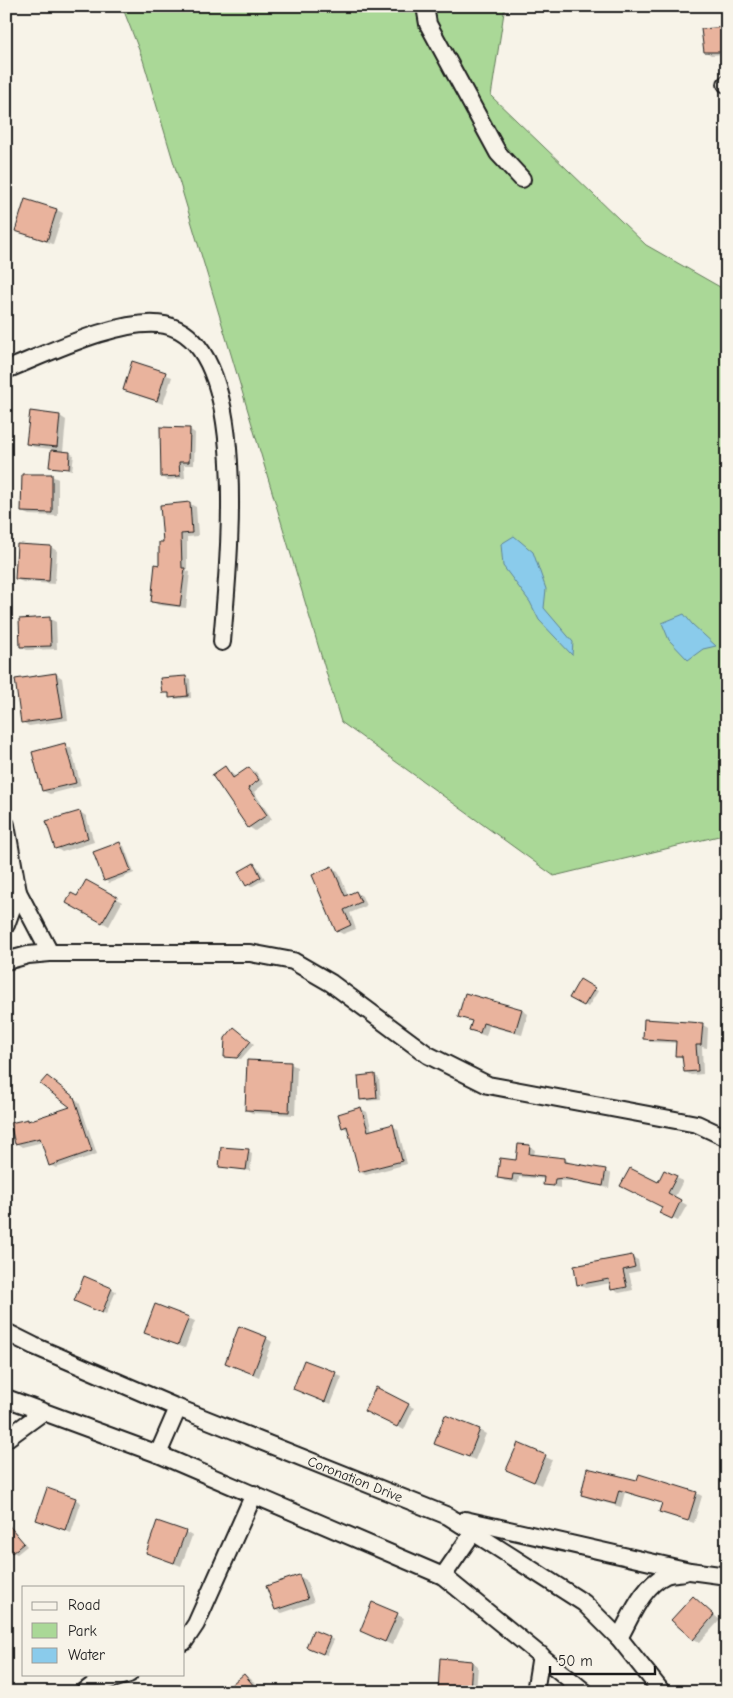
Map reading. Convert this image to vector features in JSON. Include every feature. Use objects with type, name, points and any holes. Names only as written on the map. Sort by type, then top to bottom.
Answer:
[{"type":"street","points":[[425,6],[428,24],[498,153],[522,179]]},
{"type":"street","points":[[6,370],[116,328],[163,324],[180,329],[197,345],[212,369],[228,439],[230,525],[222,642]]},
{"type":"street","points":[[6,825],[18,892],[50,953]]},
{"type":"street","points":[[6,925],[18,892]]},
{"type":"street","points":[[6,961],[28,955],[50,953],[250,953],[293,961],[332,983],[428,1055],[488,1085],[697,1124],[727,1137]]},
{"type":"street","name":"Coronation Drive","points":[[6,1332],[178,1408],[448,1516],[474,1531],[584,1604],[620,1638],[662,1692]]},
{"type":"street","points":[[6,1398],[158,1454],[443,1576],[585,1692]]},
{"type":"street","points":[[158,1454],[178,1408]]},
{"type":"street","points":[[6,1439],[43,1412]]},
{"type":"street","points":[[185,1640],[196,1624],[254,1494]]},
{"type":"street","points":[[448,1516],[690,1571],[727,1576]]},
{"type":"street","points":[[443,1576],[474,1531]]},
{"type":"street","points":[[620,1638],[638,1602],[649,1588],[666,1576],[690,1571]]},
{"type":"street","points":[[535,1692],[540,1655]]},
{"type":"street","points":[[84,1692],[93,1685],[122,1676]]},
{"type":"green space","points":[[122,6],[505,6],[491,96],[646,245],[727,291],[727,834],[554,876],[341,722],[143,60]]},
{"type":"water","points":[[514,536],[533,552],[546,589],[544,608],[573,642],[572,655],[539,620],[530,602],[503,566],[501,544]]},
{"type":"water","points":[[684,614],[716,646],[703,649],[688,660],[669,640],[662,623]]},
{"type":"building","points":[[727,27],[727,52],[704,52],[701,29]]},
{"type":"building","points":[[25,199],[57,209],[47,241],[15,231]]},
{"type":"building","points":[[132,361],[166,372],[157,401],[123,390]]},
{"type":"building","points":[[30,411],[60,415],[57,447],[26,444]]},
{"type":"building","points":[[160,427],[190,428],[189,462],[179,462],[180,476],[161,477]]},
{"type":"building","points":[[51,450],[70,452],[69,469],[49,467]]},
{"type":"building","points":[[22,474],[52,474],[52,513],[21,512]]},
{"type":"building","points":[[190,502],[192,533],[181,534],[182,568],[185,568],[180,606],[151,602],[155,564],[159,565],[159,542],[163,542],[160,505]]},
{"type":"building","points":[[17,544],[51,546],[49,581],[15,579]]},
{"type":"building","points":[[50,617],[51,646],[20,647],[19,619]]},
{"type":"building","points":[[56,673],[63,717],[21,723],[15,679]]},
{"type":"building","points":[[186,676],[188,696],[169,698],[169,693],[162,693],[160,678]]},
{"type":"building","points":[[65,743],[76,783],[42,791],[32,752]]},
{"type":"building","points":[[225,766],[233,778],[249,767],[259,780],[248,788],[267,815],[248,828],[212,775]]},
{"type":"building","points":[[80,811],[88,838],[55,849],[46,821]]},
{"type":"building","points":[[120,842],[131,871],[104,881],[93,852]]},
{"type":"building","points":[[254,863],[261,877],[246,886],[238,872]]},
{"type":"building","points":[[332,866],[345,896],[356,891],[361,902],[344,910],[351,925],[336,932],[312,875]]},
{"type":"building","points":[[86,880],[117,897],[102,923],[66,903],[71,893],[77,896]]},
{"type":"building","points":[[580,979],[595,988],[584,1006],[569,998]]},
{"type":"building","points":[[465,993],[522,1009],[515,1032],[483,1023],[480,1033],[469,1030],[472,1021],[458,1017]]},
{"type":"building","points":[[644,1019],[703,1023],[701,1045],[696,1045],[698,1071],[684,1072],[682,1056],[675,1056],[676,1041],[643,1039]]},
{"type":"building","points":[[234,1027],[251,1041],[237,1058],[224,1057],[225,1038]]},
{"type":"building","points":[[247,1060],[291,1062],[289,1112],[245,1110]]},
{"type":"building","points":[[375,1074],[377,1098],[360,1100],[358,1076]]},
{"type":"building","points":[[47,1076],[74,1097],[92,1151],[49,1166],[40,1138],[15,1144],[10,1123],[28,1119],[28,1121],[70,1107],[40,1084]]},
{"type":"building","points":[[361,1107],[368,1131],[393,1124],[402,1161],[359,1172],[347,1126],[342,1128],[338,1114]]},
{"type":"building","points":[[518,1144],[530,1145],[529,1154],[565,1158],[565,1162],[606,1169],[603,1186],[563,1178],[555,1179],[554,1186],[543,1185],[544,1177],[513,1174],[512,1180],[497,1178],[500,1158],[516,1160]]},
{"type":"building","points":[[221,1147],[249,1149],[246,1170],[219,1167]]},
{"type":"building","points":[[630,1168],[658,1182],[664,1170],[677,1176],[668,1193],[681,1200],[672,1219],[659,1213],[662,1207],[620,1186]]},
{"type":"building","points":[[632,1255],[635,1267],[623,1270],[627,1287],[611,1290],[609,1279],[577,1285],[574,1266]]},
{"type":"building","points":[[84,1276],[112,1288],[102,1313],[74,1301]]},
{"type":"building","points":[[155,1304],[189,1317],[178,1345],[144,1333]]},
{"type":"building","points":[[239,1326],[267,1337],[253,1374],[225,1363]]},
{"type":"building","points":[[304,1360],[336,1372],[325,1402],[293,1389]]},
{"type":"building","points":[[376,1387],[409,1404],[397,1427],[364,1411]]},
{"type":"building","points":[[445,1415],[480,1429],[469,1457],[434,1444]]},
{"type":"building","points":[[518,1443],[546,1455],[534,1482],[506,1470]]},
{"type":"building","points":[[587,1468],[637,1480],[639,1474],[697,1492],[688,1521],[659,1512],[662,1503],[619,1490],[615,1504],[581,1495]]},
{"type":"building","points":[[47,1488],[76,1498],[65,1530],[36,1520]]},
{"type":"building","points":[[157,1521],[186,1531],[174,1563],[146,1553]]},
{"type":"building","points":[[6,1522],[24,1543],[12,1553],[6,1547]]},
{"type":"building","points":[[299,1575],[308,1599],[275,1610],[266,1586]]},
{"type":"building","points":[[693,1596],[714,1615],[693,1640],[671,1620]]},
{"type":"building","points":[[372,1602],[398,1613],[385,1642],[360,1631]]},
{"type":"building","points":[[313,1630],[330,1637],[323,1654],[306,1647]]},
{"type":"building","points":[[440,1658],[472,1661],[470,1692],[438,1692]]},
{"type":"building","points":[[244,1674],[259,1692],[222,1692]]}]
